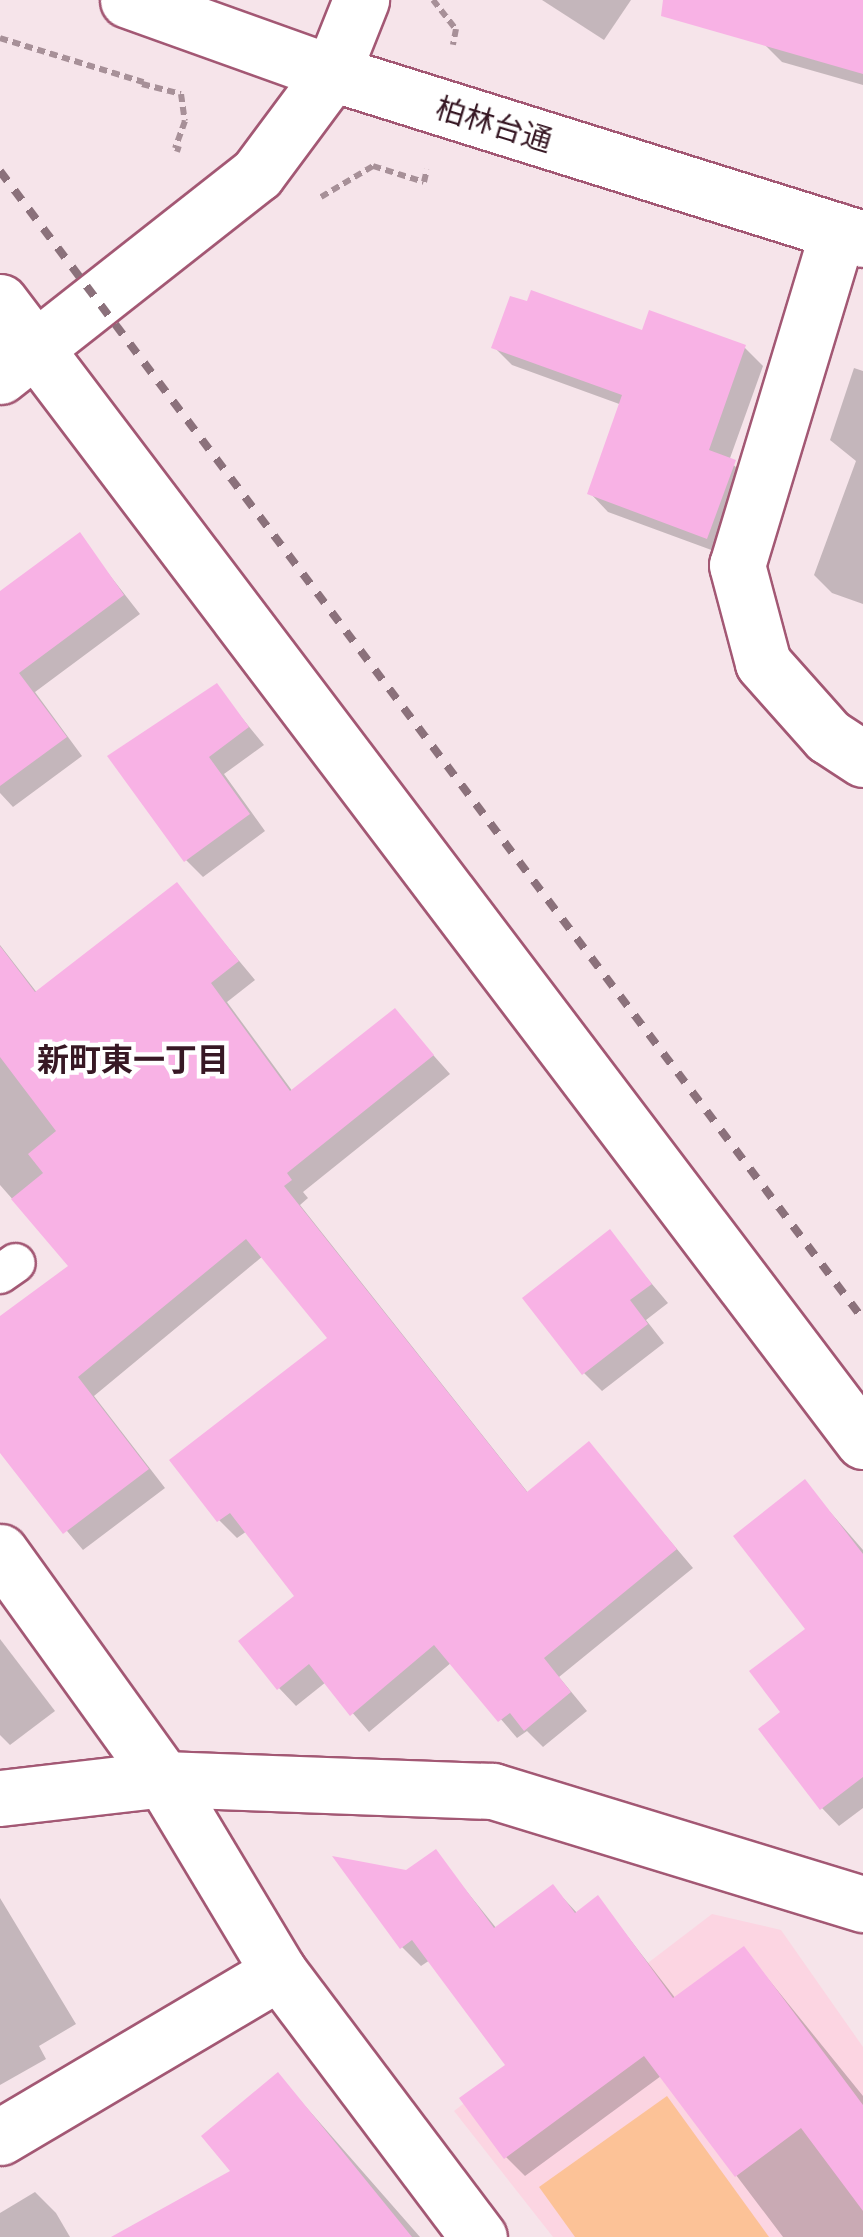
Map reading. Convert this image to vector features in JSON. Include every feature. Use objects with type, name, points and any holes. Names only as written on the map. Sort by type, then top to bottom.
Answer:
[{"type":"street","name":"柏林台通","points":[[128,0],[332,74],[850,235]]},
{"type":"street","points":[[20,361],[257,174],[332,74],[361,0]]},
{"type":"street","points":[[850,235],[737,565],[763,663],[828,736],[863,759]]},
{"type":"street","points":[[0,302],[20,361],[863,1441]]},
{"type":"street","points":[[0,1552],[162,1778],[279,1972],[479,2237]]},
{"type":"street","points":[[0,1798],[162,1778],[493,1791],[863,1904]]},
{"type":"street","points":[[0,2137],[279,1972]]},
{"type":"shaded area","points":[[712,1914],[781,1930],[863,2047],[863,2237],[553,2237],[454,2111]]},
{"type":"shaded area","points":[[667,2096],[769,2237],[575,2237],[539,2187]]},
{"type":"building","points":[[663,0],[863,0],[863,74],[661,16]]},
{"type":"building","points":[[531,290],[642,330],[649,310],[746,345],[709,450],[736,460],[707,539],[587,494],[622,395],[491,348],[510,296],[527,301]]},
{"type":"building","points":[[80,532],[124,595],[19,673],[67,737],[0,786],[0,591]]},
{"type":"building","points":[[217,683],[249,727],[209,757],[250,814],[184,862],[107,756]]},
{"type":"building","points":[[177,882],[239,961],[211,983],[290,1091],[395,1008],[434,1055],[287,1173],[292,1180],[284,1186],[527,1492],[589,1441],[677,1549],[544,1658],[571,1692],[524,1731],[510,1713],[498,1722],[434,1645],[350,1716],[309,1664],[277,1690],[238,1641],[294,1596],[230,1513],[217,1522],[169,1460],[327,1338],[246,1239],[78,1377],[149,1469],[63,1534],[0,1453],[0,1316],[68,1266],[11,1199],[43,1173],[28,1154],[56,1131],[0,1057],[0,946],[35,992]]},
{"type":"building","points":[[610,1229],[652,1284],[630,1300],[648,1324],[582,1375],[522,1298]]},
{"type":"building","points":[[805,1479],[863,1554],[863,1777],[820,1810],[758,1729],[780,1712],[749,1671],[805,1629],[733,1536]]},
{"type":"building","points":[[436,1849],[494,1928],[553,1884],[575,1913],[598,1895],[673,1998],[744,1946],[863,2105],[863,2211],[801,2128],[735,2177],[644,2056],[504,2159],[459,2098],[505,2065],[412,1940],[400,1949],[332,1856],[406,1870]]},
{"type":"building","points":[[278,2072],[412,2237],[111,2237],[230,2171],[201,2136]]},
{"type":"railway","points":[[0,171],[863,1319]]},
{"type":"district","name":"新町東一丁目","points":[[133,1059]]}]
